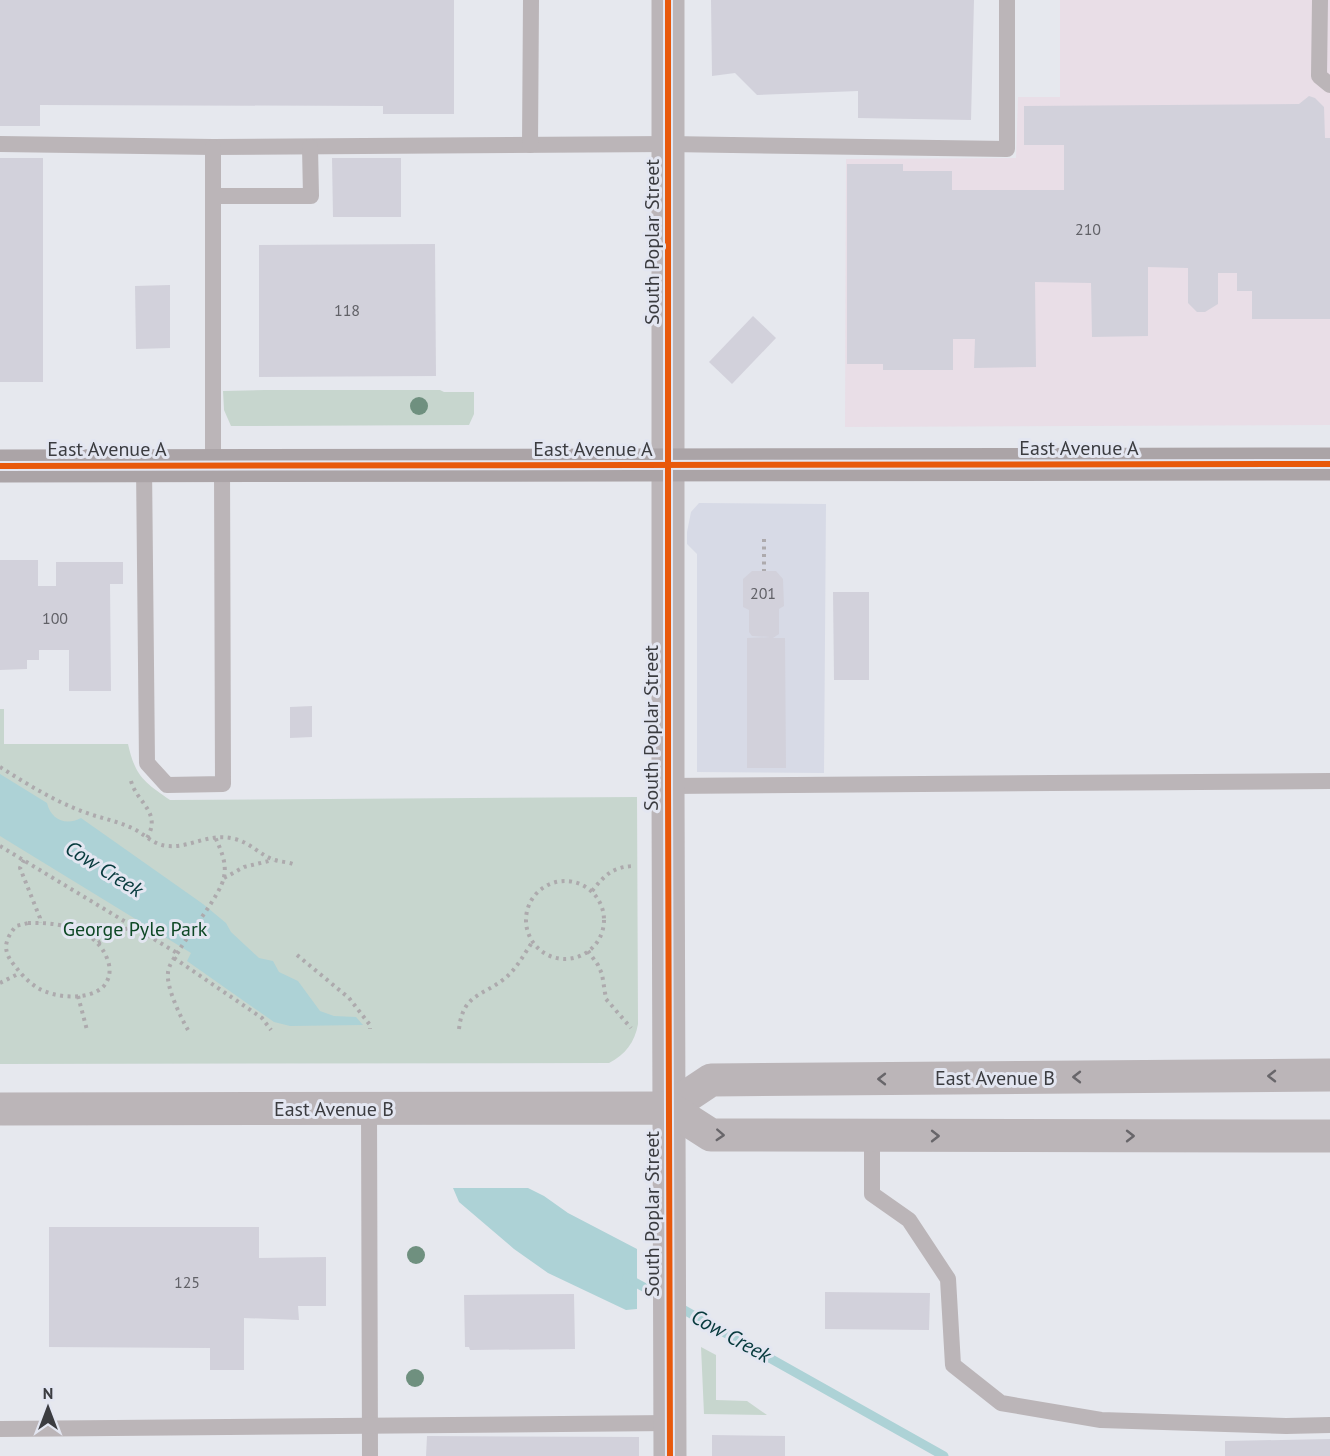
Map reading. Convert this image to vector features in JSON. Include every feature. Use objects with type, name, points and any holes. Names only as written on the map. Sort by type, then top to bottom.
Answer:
[{"type":"main road","name":"East Avenue A","points":[[0,466],[1330,464]]},
{"type":"street","name":"South Poplar Street","points":[[668,0],[670,1456]]},
{"type":"street","name":"East Avenue B","points":[[0,1109],[669,1108],[711,1080],[1330,1075]]},
{"type":"street","points":[[669,1108],[711,1135],[1330,1136]]},
{"type":"lane","points":[[530,145],[531,0]]},
{"type":"lane","points":[[0,144],[310,147],[669,144],[1007,149],[1007,0]]},
{"type":"lane","points":[[1320,0],[1325,80]]},
{"type":"lane","points":[[144,465],[147,763],[167,785],[223,784],[213,147]]},
{"type":"lane","points":[[213,196],[311,196],[310,147]]},
{"type":"lane","points":[[668,786],[1330,781]]},
{"type":"lane","points":[[369,1109],[370,1456]]},
{"type":"lane","points":[[872,1136],[872,1194],[909,1220],[948,1278],[953,1365],[1001,1403],[1101,1420],[1286,1426],[1330,1425]]},
{"type":"lane","points":[[0,1429],[670,1424]]},
{"type":"path","points":[[764,539],[764,571]]},
{"type":"path","points":[[0,766],[38,790],[82,811],[136,829],[154,843],[180,846],[215,837],[237,839],[273,860],[293,864]]},
{"type":"path","points":[[188,1030],[169,985],[167,972],[224,878],[223,854],[215,837]]},
{"type":"path","points":[[0,846],[177,953]]},
{"type":"path","points":[[24,860],[20,868],[40,923]]},
{"type":"path","points":[[224,878],[244,867],[273,860]]},
{"type":"path","points":[[592,891],[604,876],[613,870],[633,867]]},
{"type":"path","points":[[567,880],[579,883],[592,891],[599,899],[604,911],[604,924],[601,936],[594,947],[588,951],[571,958],[558,958],[546,954],[532,941],[525,922],[527,908],[542,887],[567,880]]},
{"type":"path","points":[[40,923],[56,924],[85,933],[98,944],[107,957],[110,968],[109,977],[102,988],[78,996],[51,994],[38,989],[20,973],[9,958],[6,947],[8,939],[16,926],[40,923]]},
{"type":"path","points":[[98,944],[133,926]]},
{"type":"path","points":[[0,936],[8,939]]},
{"type":"path","points":[[459,1029],[461,1016],[471,999],[504,980],[512,972],[532,941]]},
{"type":"path","points":[[588,951],[602,974],[606,999],[631,1028]]},
{"type":"path","points":[[297,955],[349,998],[370,1025],[370,1029]]},
{"type":"path","points":[[174,958],[262,1018],[272,1030]]},
{"type":"path","points":[[0,983],[20,973]]},
{"type":"path","points":[[78,996],[87,1030]]},
{"type":"shaded area","points":[[1060,0],[1330,0],[1330,425],[845,427],[846,159],[1016,158],[1018,97],[1060,97]]},
{"type":"shaded area","points":[[699,503],[826,504],[824,773],[697,772],[697,554],[687,544],[687,532],[691,512]]},
{"type":"green space","points":[[223,391],[474,392],[474,414],[469,425],[231,426],[224,410]]},
{"type":"green space","name":"George Pyle Park","points":[[0,709],[4,709],[4,744],[128,744],[134,764],[142,777],[170,800],[637,797],[638,1024],[632,1042],[620,1056],[609,1063],[0,1064]]},
{"type":"green space","points":[[701,1347],[716,1355],[716,1400],[747,1401],[767,1415],[704,1414]]},
{"type":"water","points":[[0,774],[47,803],[52,814],[60,820],[70,821],[81,818],[203,904],[226,923],[231,932],[259,958],[273,961],[279,972],[298,981],[320,1011],[334,1016],[356,1017],[363,1025],[290,1026],[274,1022],[187,961],[191,953],[0,836]]},
{"type":"water","points":[[453,1188],[528,1188],[568,1213],[637,1249],[637,1309],[626,1310],[548,1273],[514,1249],[459,1202]]},
{"type":"building","points":[[0,0],[454,0],[454,114],[383,114],[383,106],[40,105],[40,126],[0,126]]},
{"type":"building","points":[[711,0],[974,0],[971,120],[858,118],[858,91],[757,95],[735,73],[712,76]]},
{"type":"building","points":[[1309,96],[1315,98],[1324,107],[1325,138],[1330,138],[1330,319],[1252,319],[1252,291],[1237,291],[1237,273],[1218,273],[1218,304],[1205,312],[1197,312],[1188,303],[1188,268],[1148,267],[1148,336],[1092,337],[1091,283],[1035,282],[1036,367],[974,368],[975,339],[953,339],[953,370],[883,370],[883,364],[847,364],[847,164],[903,164],[903,171],[952,171],[952,190],[1064,190],[1064,145],[1024,145],[1024,106],[1299,104]]},
{"type":"building","points":[[0,158],[43,158],[43,382],[0,382]]},
{"type":"building","points":[[332,158],[401,158],[401,217],[333,217]]},
{"type":"building","points":[[435,244],[436,376],[259,377],[259,245]]},
{"type":"building","points":[[170,285],[170,348],[136,349],[135,286]]},
{"type":"building","points":[[753,316],[776,338],[732,384],[709,362]]},
{"type":"building","points":[[0,560],[38,560],[38,586],[56,586],[56,562],[123,562],[123,584],[110,584],[111,691],[69,691],[69,650],[39,650],[39,660],[27,660],[27,669],[0,670]]},
{"type":"building","points":[[752,571],[776,571],[783,579],[784,606],[779,609],[779,634],[773,638],[785,638],[786,768],[747,768],[747,638],[771,637],[752,636],[749,632],[749,610],[743,607],[743,579]]},
{"type":"building","points":[[833,592],[869,592],[869,680],[834,680]]},
{"type":"building","points":[[312,706],[312,737],[290,738],[290,707]]},
{"type":"building","points":[[49,1227],[259,1227],[259,1258],[326,1257],[326,1306],[298,1306],[299,1320],[244,1318],[244,1370],[210,1370],[210,1348],[49,1347]]},
{"type":"building","points":[[825,1292],[930,1293],[929,1330],[825,1329]]},
{"type":"building","points":[[574,1294],[575,1349],[470,1350],[469,1347],[465,1347],[464,1295]]},
{"type":"building","points":[[712,1435],[785,1436],[785,1456],[712,1456]]},
{"type":"building","points":[[427,1436],[639,1437],[639,1456],[426,1456]]},
{"type":"building","points":[[1330,1439],[1330,1456],[1225,1456],[1225,1441]]},
{"type":"waterway","name":"Cow Creek","points":[[627,1278],[662,1297]]},
{"type":"waterway","name":"Cow Creek","points":[[677,1306],[944,1456]]},
{"type":"cycle path","points":[[668,0],[670,1456]]},
{"type":"cycle path","points":[[0,466],[1330,464]]}]
